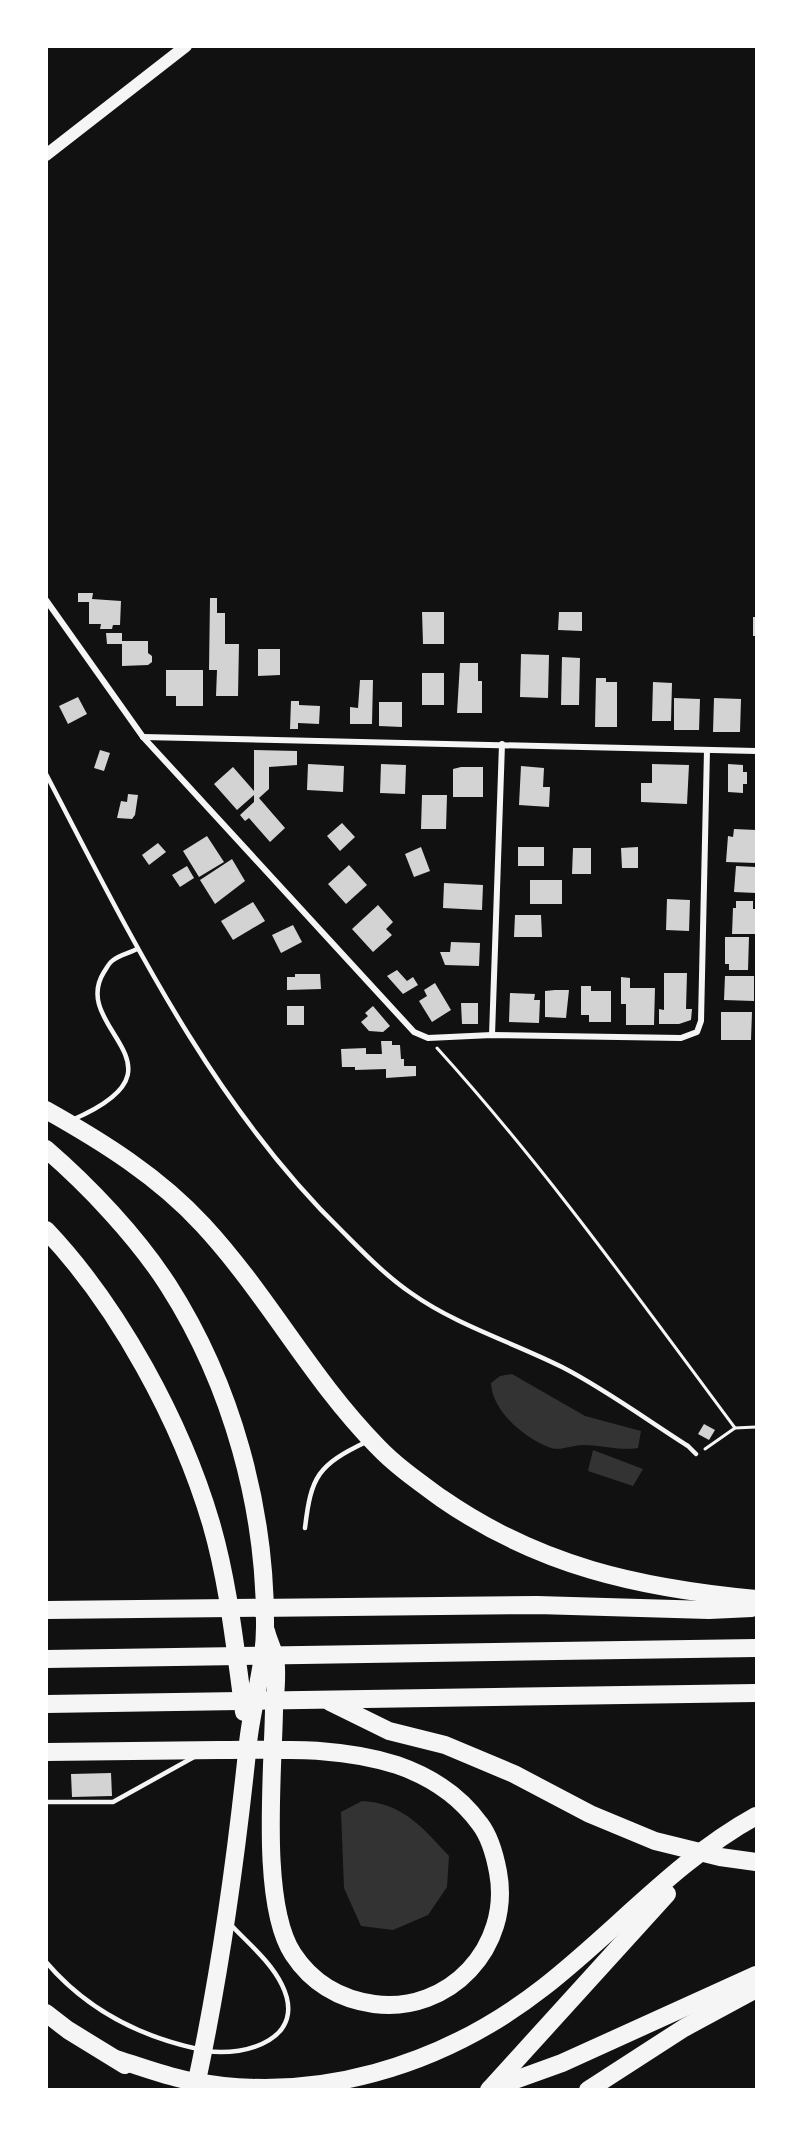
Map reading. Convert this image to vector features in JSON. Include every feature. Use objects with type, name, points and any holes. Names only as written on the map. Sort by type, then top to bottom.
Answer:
[{"type":"highway","points":[[46,1110],[118,1153],[154,1180],[203,1225],[240,1269],[306,1363],[371,1439],[418,1482],[464,1514],[510,1540],[562,1562],[610,1577],[662,1588],[756,1599]]},
{"type":"highway","points":[[46,1149],[79,1178],[133,1241],[167,1284],[197,1337],[219,1383],[240,1449],[264,1567],[266,1631],[249,1740],[227,1921],[195,2090]]},
{"type":"highway","points":[[46,1230],[106,1307],[168,1415],[191,1466],[211,1522],[222,1567],[234,1631],[249,1740]]},
{"type":"highway","points":[[46,1610],[537,1605],[709,1610],[756,1608]]},
{"type":"highway","points":[[46,1752],[206,1750],[311,1749],[357,1755],[397,1765],[434,1781],[460,1802],[482,1825],[495,1857],[501,1887],[498,1918],[487,1946],[471,1970],[447,1990],[422,2001],[393,2006],[360,2002],[331,1992],[307,1973],[291,1952],[281,1928],[272,1861],[273,1792],[275,1659],[266,1631]]},
{"type":"highway","points":[[46,1659],[756,1648]]},
{"type":"highway","points":[[46,1704],[756,1693]]},
{"type":"highway","points":[[326,1700],[389,1731],[445,1745],[514,1774],[590,1814],[655,1840],[720,1857],[756,1862]]},
{"type":"highway","points":[[489,2090],[642,1911],[697,1855],[756,1816]]},
{"type":"highway","points":[[116,2059],[186,2080],[250,2087],[293,2088],[335,2082],[398,2067],[449,2046],[498,2019],[545,1987],[642,1911]]},
{"type":"highway","points":[[489,2090],[562,2063],[756,1975]]},
{"type":"highway","points":[[588,2090],[684,2028],[756,1989]]},
{"type":"highway","points":[[46,2013],[68,2031],[136,2073],[176,2090]]},
{"type":"main road","points":[[46,155],[186,46]]},
{"type":"street","points":[[46,600],[143,737],[414,1032],[428,1038],[492,1035],[681,1038],[697,1032],[701,1021],[707,750]]},
{"type":"street","points":[[143,737],[756,751]]},
{"type":"street","points":[[492,1035],[502,744]]},
{"type":"lane","points":[[46,774],[137,949],[243,1116],[314,1204],[366,1255],[411,1293],[446,1313],[564,1368],[688,1446],[696,1454]]},
{"type":"lane","points":[[67,1122],[96,1110],[116,1096],[126,1080],[128,1061],[122,1044],[102,1014],[97,997],[100,979],[112,960],[137,949]]},
{"type":"lane","points":[[305,1528],[309,1493],[323,1468],[371,1439]]},
{"type":"lane","points":[[46,1802],[113,1802],[206,1750]]},
{"type":"lane","points":[[46,1962],[86,2000],[113,2020],[146,2035],[208,2052],[246,2051],[260,2046],[282,2027],[288,2013],[287,1998],[272,1969],[227,1921]]},
{"type":"path","points":[[428,1038],[472,1086],[521,1148],[629,1286],[735,1428]]},
{"type":"path","points":[[696,1454],[735,1428],[756,1427]]},
{"type":"shaded area","points":[[512,1374],[585,1416],[641,1431],[638,1448],[583,1445],[555,1449],[541,1444],[512,1423],[497,1404],[491,1383],[500,1376]]},
{"type":"shaded area","points":[[593,1450],[643,1469],[633,1486],[588,1471]]},
{"type":"shaded area","points":[[362,1801],[389,1806],[401,1812],[421,1827],[449,1856],[447,1887],[428,1915],[393,1930],[361,1926],[344,1888],[341,1812]]},
{"type":"building","points":[[78,593],[93,593],[92,599],[121,601],[120,625],[113,625],[112,629],[100,629],[101,624],[89,624],[89,602],[78,602]]},
{"type":"building","points":[[210,598],[217,598],[217,613],[225,613],[225,644],[239,644],[238,696],[216,696],[217,670],[209,670]]},
{"type":"building","points":[[422,612],[444,612],[444,644],[423,644]]},
{"type":"building","points":[[559,612],[582,612],[582,631],[558,630]]},
{"type":"building","points":[[753,617],[756,617],[756,636],[753,636]]},
{"type":"building","points":[[106,633],[122,633],[122,641],[148,641],[148,653],[152,656],[152,662],[148,665],[122,666],[122,644],[107,644]]},
{"type":"building","points":[[258,649],[280,649],[280,675],[258,676]]},
{"type":"building","points":[[521,654],[549,655],[548,698],[520,697]]},
{"type":"building","points":[[562,657],[580,658],[579,705],[561,705]]},
{"type":"building","points":[[460,663],[478,663],[478,681],[482,681],[482,713],[457,713]]},
{"type":"building","points":[[166,670],[203,670],[203,706],[176,706],[176,696],[166,696]]},
{"type":"building","points":[[422,673],[444,673],[444,705],[422,705]]},
{"type":"building","points":[[596,678],[606,678],[606,682],[617,682],[617,727],[595,727]]},
{"type":"building","points":[[360,680],[373,680],[372,724],[350,724],[350,707],[358,708]]},
{"type":"building","points":[[653,682],[672,683],[671,721],[652,721]]},
{"type":"building","points":[[78,697],[87,714],[68,724],[59,706]]},
{"type":"building","points":[[674,698],[700,699],[699,730],[674,730]]},
{"type":"building","points":[[714,698],[741,699],[740,732],[713,732]]},
{"type":"building","points":[[291,701],[299,701],[299,705],[320,706],[319,724],[298,723],[298,729],[290,729]]},
{"type":"building","points":[[379,702],[402,702],[402,727],[379,726]]},
{"type":"building","points":[[100,750],[110,753],[104,771],[94,768]]},
{"type":"building","points":[[254,750],[297,751],[297,765],[269,767],[269,789],[259,798],[285,828],[270,842],[249,818],[245,821],[240,815],[254,802],[254,795],[237,810],[214,784],[233,767],[254,791]]},
{"type":"building","points":[[308,764],[344,766],[343,792],[307,790]]},
{"type":"building","points":[[381,764],[406,765],[405,794],[380,793]]},
{"type":"building","points":[[652,764],[689,765],[687,804],[641,802],[641,783],[652,783]]},
{"type":"building","points":[[728,764],[743,765],[743,772],[747,772],[747,784],[743,784],[743,793],[728,792]]},
{"type":"building","points":[[521,766],[544,768],[543,787],[550,787],[549,807],[519,805]]},
{"type":"building","points":[[483,767],[483,797],[453,797],[453,769]]},
{"type":"building","points":[[128,794],[138,795],[135,815],[132,819],[117,818],[121,801],[127,802]]},
{"type":"building","points":[[422,795],[447,795],[446,829],[421,829]]},
{"type":"building","points":[[342,823],[355,837],[340,851],[327,836]]},
{"type":"building","points":[[734,829],[756,830],[756,863],[726,862],[728,836],[733,837]]},
{"type":"building","points":[[207,836],[224,862],[199,877],[183,851]]},
{"type":"building","points":[[158,843],[166,852],[149,865],[142,855]]},
{"type":"building","points":[[421,847],[430,871],[414,877],[405,854]]},
{"type":"building","points":[[518,847],[544,847],[544,866],[518,866]]},
{"type":"building","points":[[638,847],[638,868],[622,868],[621,848]]},
{"type":"building","points":[[573,848],[591,848],[591,874],[572,874]]},
{"type":"building","points":[[232,859],[245,881],[215,904],[200,880]]},
{"type":"building","points":[[349,865],[367,885],[346,904],[328,884]]},
{"type":"building","points":[[187,866],[194,878],[180,887],[172,875]]},
{"type":"building","points":[[736,866],[756,867],[756,893],[734,892]]},
{"type":"building","points":[[530,880],[562,880],[562,904],[530,904]]},
{"type":"building","points":[[444,883],[483,885],[482,910],[443,908]]},
{"type":"building","points":[[667,899],[690,900],[689,931],[666,930]]},
{"type":"building","points":[[736,901],[753,901],[753,909],[756,909],[756,934],[732,934],[733,908],[736,908]]},
{"type":"building","points":[[253,902],[265,921],[233,940],[221,921]]},
{"type":"building","points":[[378,905],[393,922],[386,929],[392,935],[373,952],[352,929]]},
{"type":"building","points":[[515,915],[541,915],[542,937],[514,937]]},
{"type":"building","points":[[293,925],[302,942],[281,953],[272,935]]},
{"type":"building","points":[[725,937],[749,937],[748,970],[729,970],[729,964],[725,964]]},
{"type":"building","points":[[451,942],[480,943],[479,966],[445,965],[440,952],[450,952]]},
{"type":"building","points":[[397,970],[407,981],[413,977],[418,985],[403,994],[387,976]]},
{"type":"building","points":[[664,973],[687,973],[686,1009],[692,1009],[691,1020],[679,1024],[659,1024],[659,1009],[664,1010]]},
{"type":"building","points":[[295,974],[320,974],[321,989],[287,990],[287,977],[295,977]]},
{"type":"building","points":[[725,976],[754,976],[754,1001],[724,1000]]},
{"type":"building","points":[[621,977],[630,978],[630,988],[655,988],[654,1025],[626,1025],[626,1004],[621,1004]]},
{"type":"building","points":[[435,983],[451,1010],[432,1022],[419,1001],[427,996],[424,990]]},
{"type":"building","points":[[581,986],[591,986],[591,991],[611,991],[611,1022],[589,1022],[589,1015],[581,1015]]},
{"type":"building","points":[[569,990],[566,1018],[545,1017],[545,991]]},
{"type":"building","points":[[510,993],[535,994],[534,1000],[540,1000],[539,1023],[509,1022]]},
{"type":"building","points":[[461,1003],[478,1003],[478,1024],[462,1024]]},
{"type":"building","points":[[287,1006],[304,1006],[304,1025],[287,1025]]},
{"type":"building","points":[[373,1006],[390,1026],[383,1032],[369,1031],[361,1022],[368,1016],[365,1013]]},
{"type":"building","points":[[721,1012],[752,1012],[751,1040],[721,1040]]},
{"type":"building","points":[[381,1041],[392,1041],[392,1045],[400,1045],[404,1066],[416,1066],[416,1076],[386,1078],[386,1069],[355,1070],[355,1067],[342,1067],[341,1049],[366,1048],[366,1054],[382,1054]]},
{"type":"building","points":[[704,1424],[715,1430],[709,1440],[698,1434]]},
{"type":"building","points":[[111,1773],[112,1796],[72,1797],[71,1774]]}]
